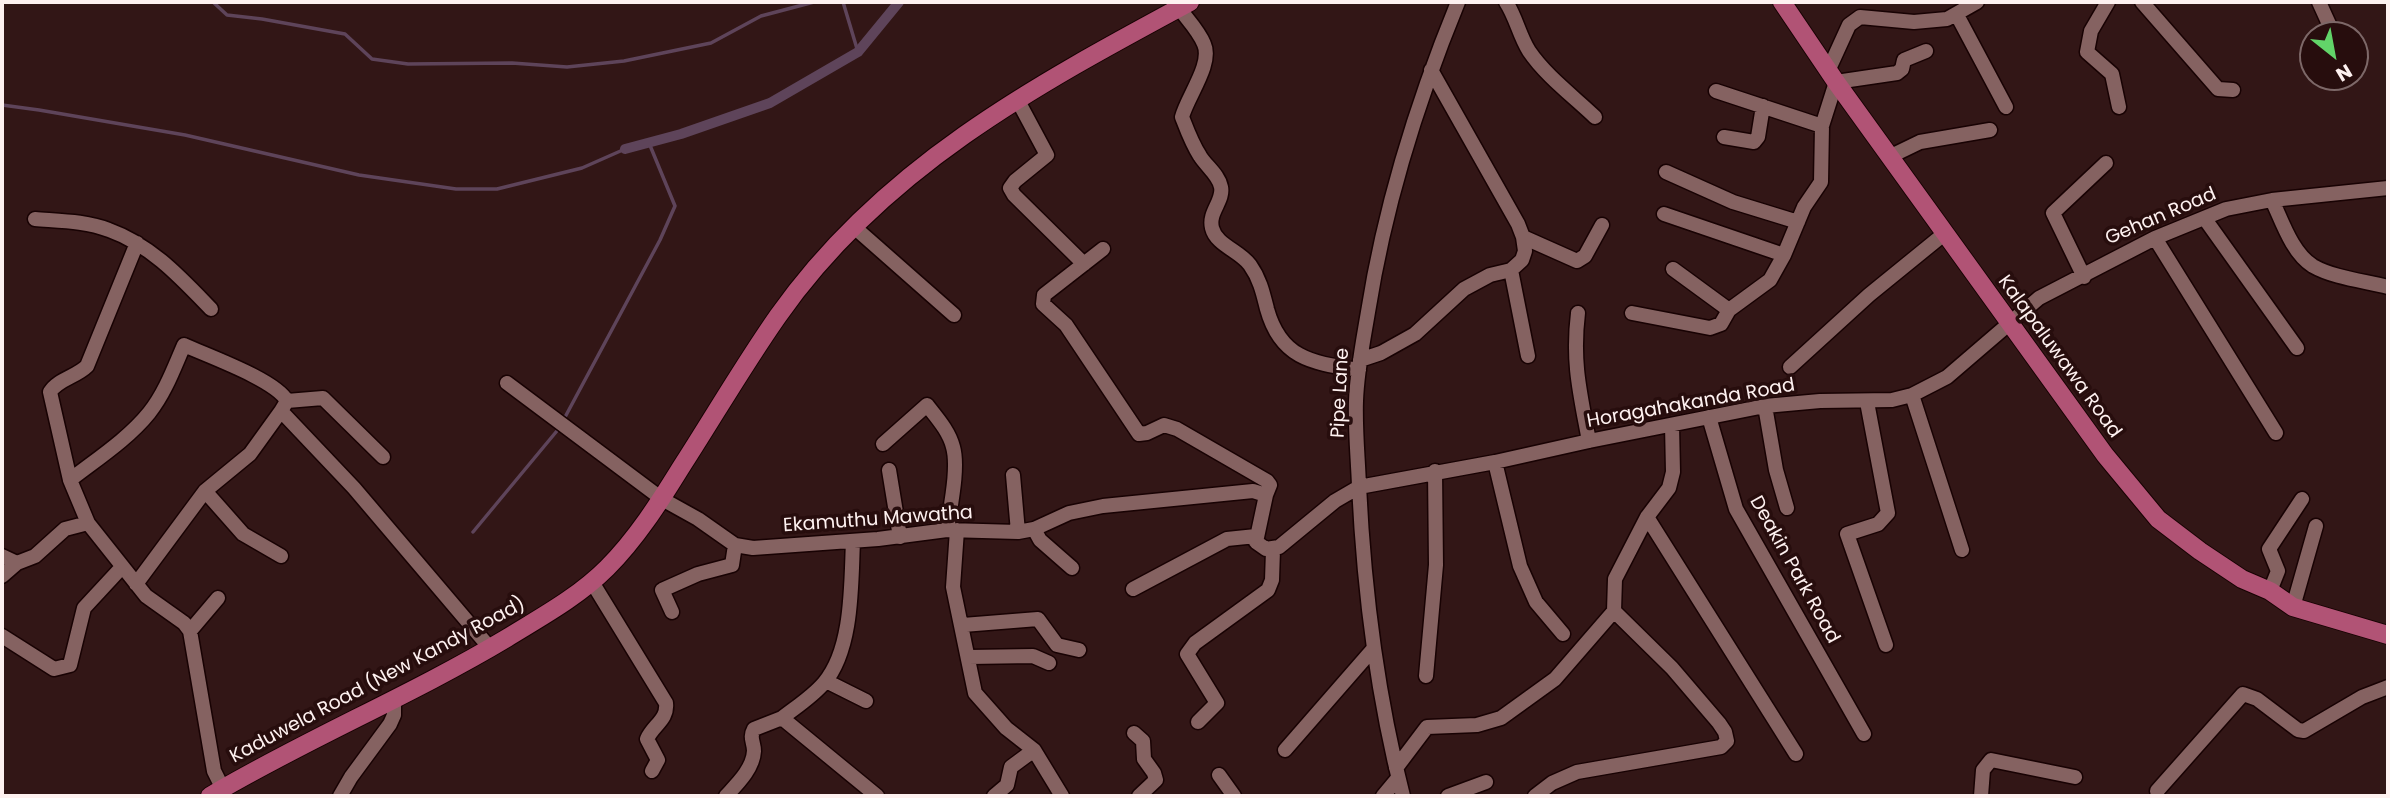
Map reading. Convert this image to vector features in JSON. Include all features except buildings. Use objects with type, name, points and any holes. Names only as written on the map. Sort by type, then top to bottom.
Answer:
[{"type":"main road","name":"Kalapaluwawa Road","points":[[1782,2],[1832,77],[2008,323],[2105,455],[2158,519],[2242,579],[2270,591],[2293,607],[2388,635]]},
{"type":"main road","name":"Kaduwela Road (New Kandy Road)","points":[[216,792],[394,701],[490,648],[592,582],[631,542],[662,499],[777,317],[807,277],[853,226],[916,169],[1017,99],[1185,5]]},
{"type":"street","name":"Pipe Lane","points":[[1403,796],[1374,648],[1361,534],[1356,402],[1372,283],[1387,211],[1408,136],[1458,2]]},
{"type":"street","points":[[1506,2],[1520,36],[1532,54],[1595,117]]},
{"type":"street","points":[[1632,313],[1710,328],[1721,324],[1729,310],[1770,280],[1784,255],[1804,207],[1821,182],[1822,126],[1832,77],[1849,25],[1860,18],[1914,22],[1947,19],[1977,2]]},
{"type":"street","points":[[2108,2],[2091,31],[2087,52],[2112,74],[2119,107]]},
{"type":"street","points":[[2142,2],[2218,89],[2233,90]]},
{"type":"street","points":[[2319,2],[2328,21]]},
{"type":"street","points":[[1185,5],[1207,52],[1204,66],[1182,117],[1200,158],[1221,184],[1222,194],[1213,212],[1212,222],[1216,237],[1248,261],[1258,276],[1268,311],[1287,347],[1320,365],[1359,365],[1415,334],[1464,289],[1490,275],[1511,270],[1522,260],[1525,251],[1518,225],[1431,70]]},
{"type":"street","points":[[1957,15],[2006,107]]},
{"type":"street","points":[[1832,77],[1896,73],[1902,69],[1904,60],[1926,51]]},
{"type":"street","points":[[1716,91],[1822,126]]},
{"type":"street","points":[[1017,99],[1047,155],[1010,188],[1084,264]]},
{"type":"street","points":[[1724,137],[1754,142],[1758,137],[1763,106]]},
{"type":"street","points":[[1889,156],[1920,142],[1990,130]]},
{"type":"street","points":[[2084,277],[2053,213],[2106,163]]},
{"type":"street","points":[[1666,172],[1733,202],[1798,222]]},
{"type":"street","name":"Gehan Road","points":[[2008,323],[2039,298],[2084,277],[2106,261],[2227,209],[2272,200],[2388,188]]},
{"type":"street","points":[[2272,200],[2293,244],[2311,264],[2326,271],[2388,287]]},
{"type":"street","points":[[1664,215],[1784,255]]},
{"type":"street","points":[[35,219],[109,230],[137,243],[171,268],[211,309]]},
{"type":"street","points":[[2205,219],[2297,348]]},
{"type":"street","points":[[1523,237],[1577,261],[1585,256],[1602,225]]},
{"type":"street","points":[[853,226],[954,315]]},
{"type":"street","points":[[1790,367],[1869,295],[1944,234]]},
{"type":"street","points":[[2155,238],[2276,433]]},
{"type":"street","points":[[137,243],[87,366],[81,372],[54,385],[50,392],[70,480],[88,523],[146,596],[184,622],[190,631],[216,792]]},
{"type":"street","points":[[1103,249],[1044,295],[1043,304],[1066,325],[1139,434],[1143,435],[1164,425],[1177,429],[1267,481],[1270,485],[1256,536],[1258,545],[1273,550],[1298,533],[1335,500],[1359,487]]},
{"type":"street","points":[[1673,269],[1729,310]]},
{"type":"street","points":[[1511,270],[1528,355]]},
{"type":"street","points":[[1578,313],[1574,344],[1576,372],[1590,441]]},
{"type":"street","name":"Horagahakanda Road","points":[[1359,487],[1765,406],[1820,401],[1867,402],[1912,395],[1947,377],[1992,340],[2008,323]]},
{"type":"street","points":[[70,480],[125,437],[150,412],[166,387],[184,345],[282,392],[284,406],[490,648]]},
{"type":"street","points":[[507,383],[662,499],[698,519],[734,545],[732,565],[698,574],[662,590],[672,612]]},
{"type":"street","points":[[1912,395],[1962,550]]},
{"type":"street","points":[[136,583],[205,491],[250,454],[284,406],[323,398],[383,457]]},
{"type":"street","points":[[1867,402],[1888,513],[1878,524],[1847,534],[1886,645]]},
{"type":"street","points":[[883,444],[927,405],[944,428],[954,449],[953,587],[975,693],[1006,728],[1034,750],[1062,796]]},
{"type":"street","points":[[1765,406],[1776,470],[1787,509]]},
{"type":"street","name":"Deakin Park Road","points":[[1709,417],[1736,509],[1864,734]]},
{"type":"street","points":[[1382,796],[1427,727],[1477,725],[1501,718],[1545,688],[1614,611],[1615,579],[1647,517],[1669,488],[1673,472],[1672,425]]},
{"type":"street","points":[[1495,462],[1520,566],[1536,602],[1563,634]]},
{"type":"street","points":[[889,470],[900,537]]},
{"type":"street","points":[[1426,676],[1436,565],[1435,471]]},
{"type":"street","points":[[1013,475],[1018,531]]},
{"type":"street","points":[[205,491],[243,534],[281,556]]},
{"type":"street","name":"Ekamuthu Mawatha","points":[[734,545],[753,548],[900,537],[952,530],[1018,531],[1034,529],[1069,513],[1103,506],[1253,491],[1266,495]]},
{"type":"street","points":[[2270,591],[2278,571],[2269,549],[2302,499]]},
{"type":"street","points":[[1647,517],[1796,754]]},
{"type":"street","points":[[2,576],[17,563],[35,556],[65,529],[88,523]]},
{"type":"street","points":[[2293,607],[2316,526]]},
{"type":"street","points":[[1034,529],[1040,540],[1072,568]]},
{"type":"street","points":[[1133,589],[1227,539],[1256,536]]},
{"type":"street","points":[[726,796],[741,781],[750,764],[754,752],[751,735],[754,729],[782,718],[814,694],[834,667],[849,624],[853,541]]},
{"type":"street","points":[[1198,722],[1217,703],[1187,654],[1195,643],[1268,590],[1272,580],[1273,550]]},
{"type":"street","points":[[2,556],[17,563]]},
{"type":"street","points":[[2,636],[54,669],[70,665],[84,608],[122,567]]},
{"type":"street","points":[[592,582],[666,703],[667,710],[662,721],[647,739],[658,760],[652,771]]},
{"type":"street","points":[[190,631],[218,598]]},
{"type":"street","points":[[1535,796],[1552,783],[1577,772],[1721,747],[1727,741],[1719,723],[1696,695],[1614,611]]},
{"type":"street","points":[[963,625],[1038,619],[1057,645],[1079,650]]},
{"type":"street","points":[[1285,750],[1374,648]]},
{"type":"street","points":[[969,657],[1033,656],[1049,663]]},
{"type":"street","points":[[826,681],[866,701]]},
{"type":"street","points":[[2157,791],[2243,694],[2257,699],[2298,730],[2304,731],[2362,697],[2388,687]]},
{"type":"street","points":[[340,796],[390,724],[394,715],[394,701]]},
{"type":"street","points":[[782,718],[877,796]]},
{"type":"street","points":[[1134,733],[1143,741],[1144,760],[1156,780],[1139,796]]},
{"type":"street","points":[[994,796],[1007,785],[1010,767],[1034,750]]},
{"type":"street","points":[[1981,796],[1983,770],[1991,760],[2076,777]]},
{"type":"street","points":[[1219,775],[1234,796]]},
{"type":"street","points":[[1448,796],[1486,782]]},
{"type":"waterway","points":[[213,2],[227,15],[345,34],[372,59],[408,64],[512,63],[567,67],[624,61],[711,43],[761,16],[814,2]]},
{"type":"waterway","points":[[843,2],[858,52]]},
{"type":"waterway","points":[[625,149],[681,134],[770,103],[858,52],[899,2]]},
{"type":"waterway","points":[[2,105],[185,135],[359,175],[456,189],[497,189],[582,168],[625,149]]},
{"type":"waterway","points":[[564,419],[660,240],[675,206],[649,143]]},
{"type":"waterway","points":[[473,532],[561,426]]}]
